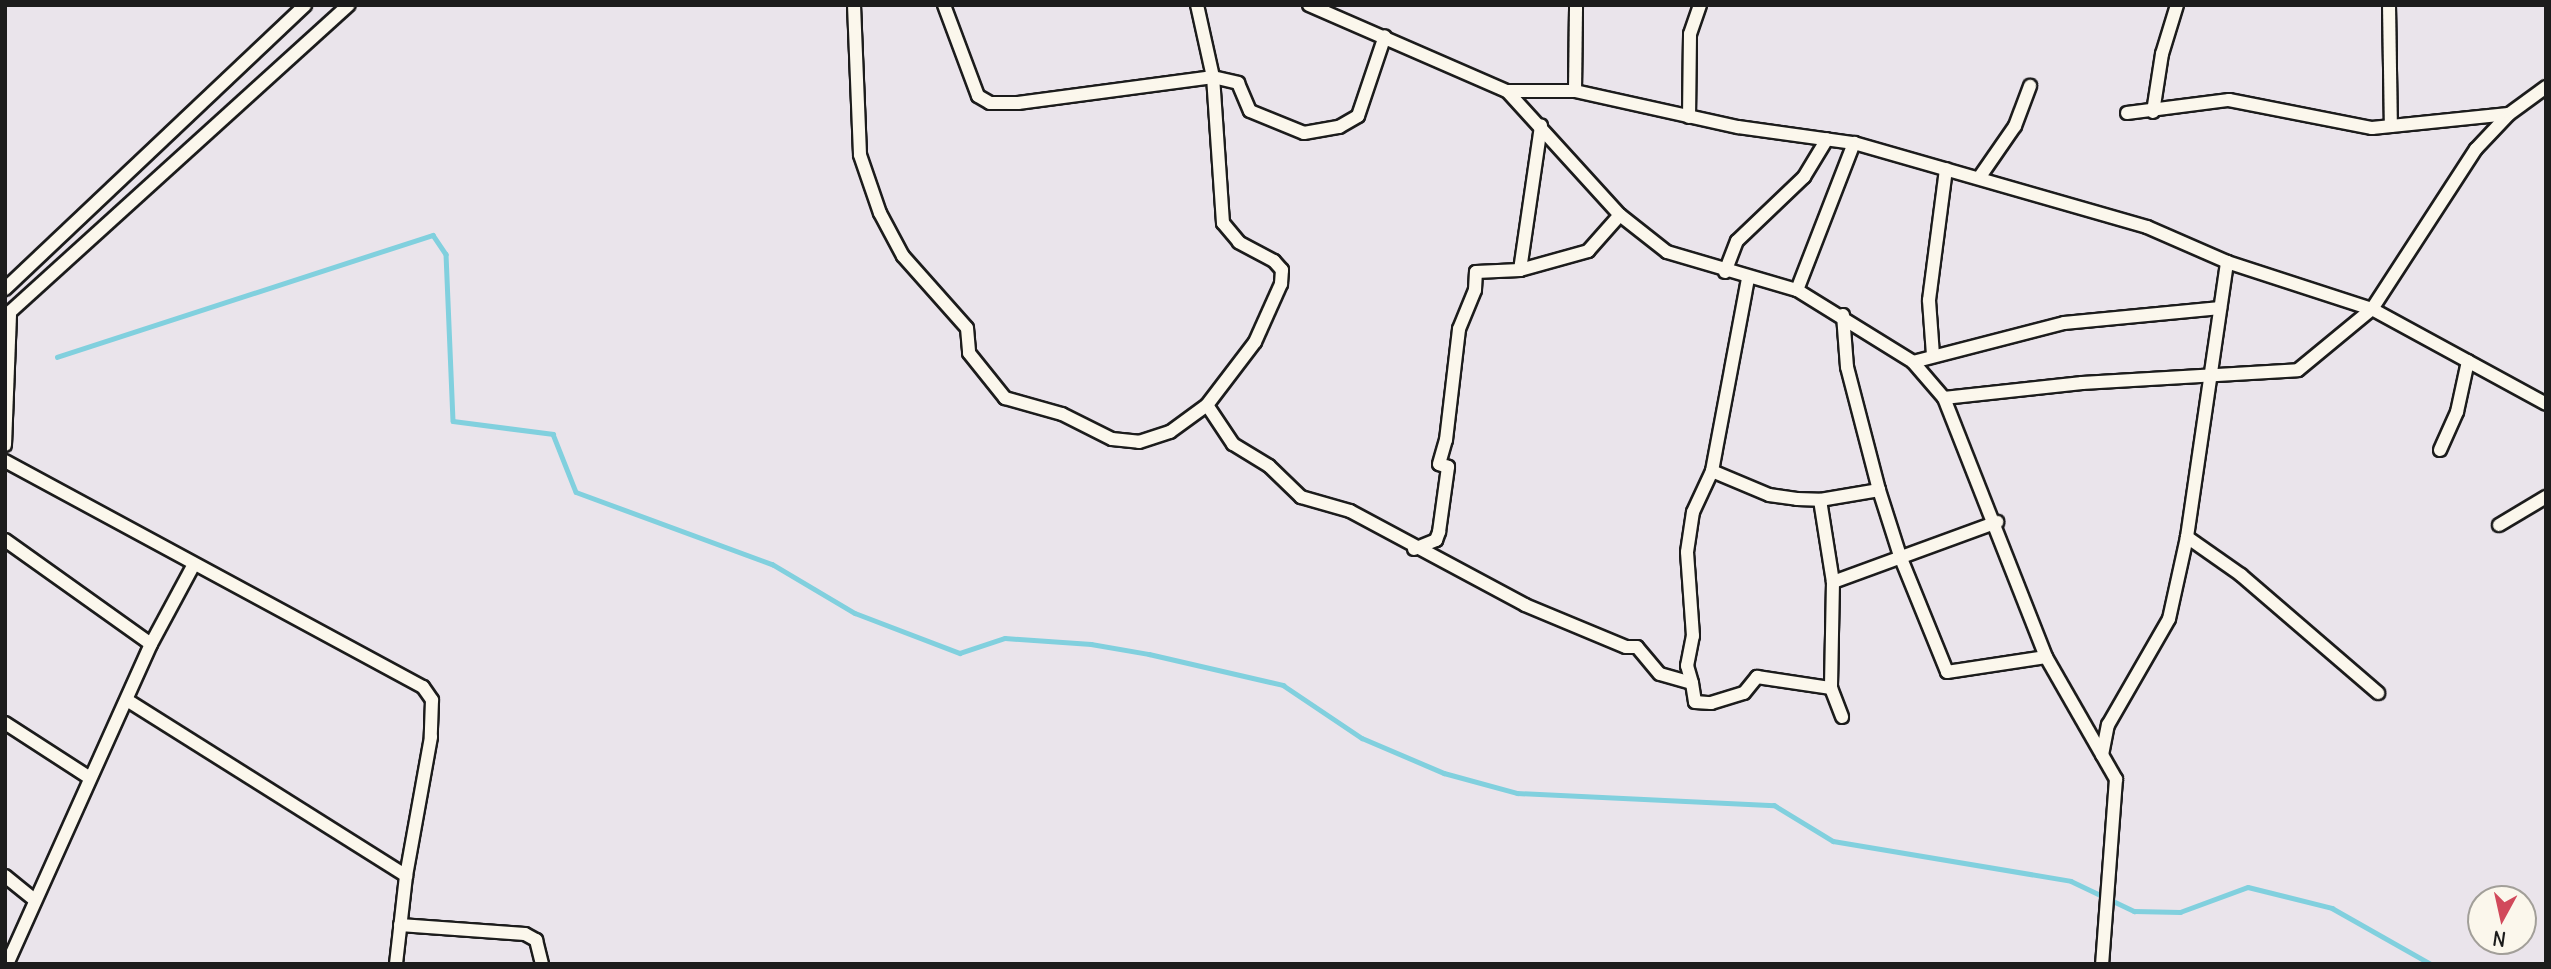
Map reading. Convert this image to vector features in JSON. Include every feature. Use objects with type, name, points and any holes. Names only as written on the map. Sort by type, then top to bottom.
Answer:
[{"type":"street","points":[[5,289],[305,5]]},
{"type":"street","points":[[5,445],[10,312],[349,5]]},
{"type":"street","points":[[854,5],[860,155],[880,213],[903,256],[967,328],[969,353],[1005,398],[1062,414],[1112,439],[1139,442],[1170,432],[1207,405],[1255,342],[1281,284],[1282,270],[1239,242],[1223,223],[1213,77],[1197,5]]},
{"type":"street","points":[[944,5],[955,24],[974,90],[990,103],[1018,103],[1213,77],[1238,83],[1250,111],[1290,130],[1304,133],[1339,127],[1359,116],[1385,36]]},
{"type":"street","points":[[1309,5],[1507,91],[1620,215],[1667,252],[1725,272],[1797,290],[1843,315],[1913,362],[1944,398],[1997,522],[2046,657],[2116,779],[2102,963]]},
{"type":"street","points":[[1575,91],[1576,5]]},
{"type":"street","points":[[1689,117],[1690,34],[1700,5]]},
{"type":"street","points":[[2153,112],[2162,54],[2177,5]]},
{"type":"street","points":[[2389,5],[2391,126]]},
{"type":"street","points":[[1979,178],[2015,126],[2030,86]]},
{"type":"street","points":[[1944,398],[2210,374],[2298,370],[2372,309],[2476,149],[2509,114],[2546,86]]},
{"type":"street","points":[[1507,91],[1575,91],[1689,117],[1854,143],[2147,227],[2227,262],[2372,309],[2546,404]]},
{"type":"street","points":[[2127,113],[2153,112],[2203,100],[2229,100],[2346,125],[2391,126],[2509,114]]},
{"type":"street","points":[[1521,270],[1541,126]]},
{"type":"street","points":[[1725,272],[1737,240],[1804,177],[1828,139]]},
{"type":"street","points":[[1797,290],[1854,143]]},
{"type":"street","points":[[1933,355],[1930,289],[1946,169]]},
{"type":"street","points":[[1415,549],[1436,540],[1440,532],[1448,467],[1439,464],[1446,440],[1459,329],[1475,290],[1476,272],[1521,270],[1588,251],[1620,215]]},
{"type":"street","points":[[2102,755],[2108,725],[2169,619],[2187,537],[2227,262]]},
{"type":"street","points":[[1748,278],[1712,471],[1693,512],[1687,552],[1693,636],[1686,666],[1692,683],[1692,698],[1701,703],[1744,693],[1756,677],[1831,688]]},
{"type":"street","points":[[1913,362],[2064,323],[2220,307]]},
{"type":"street","points":[[1843,315],[1845,356],[1879,490],[1900,556],[1947,672],[2046,657]]},
{"type":"street","points":[[2441,450],[2457,412],[2468,361]]},
{"type":"street","points":[[1207,405],[1233,443],[1269,466],[1301,497],[1350,511],[1415,549],[1525,606],[1626,647],[1637,647],[1660,674],[1692,683]]},
{"type":"street","points":[[5,461],[193,566],[423,687],[432,700],[432,737],[406,876],[396,964]]},
{"type":"street","points":[[1712,471],[1769,495],[1820,500],[1879,490]]},
{"type":"street","points":[[2499,525],[2546,496]]},
{"type":"street","points":[[1820,500],[1833,582],[1831,688],[1842,717]]},
{"type":"street","points":[[1833,582],[1997,522]]},
{"type":"street","points":[[2187,537],[2241,575],[2378,693]]},
{"type":"street","points":[[5,540],[151,644]]},
{"type":"street","points":[[7,964],[33,899],[151,644],[193,566]]},
{"type":"street","points":[[127,700],[406,876]]},
{"type":"street","points":[[5,723],[90,778]]},
{"type":"street","points":[[5,876],[33,899]]},
{"type":"street","points":[[400,925],[525,934],[536,940],[542,964]]},
{"type":"waterway","points":[[57,357],[433,235],[446,254],[453,421],[553,434],[576,492],[772,564],[855,613],[960,653],[1005,638],[1091,644],[1149,654],[1283,685],[1362,738],[1444,773],[1517,793],[1774,805],[1833,841],[2071,881],[2134,911],[2180,912],[2248,887],[2332,908],[2431,964]]}]
